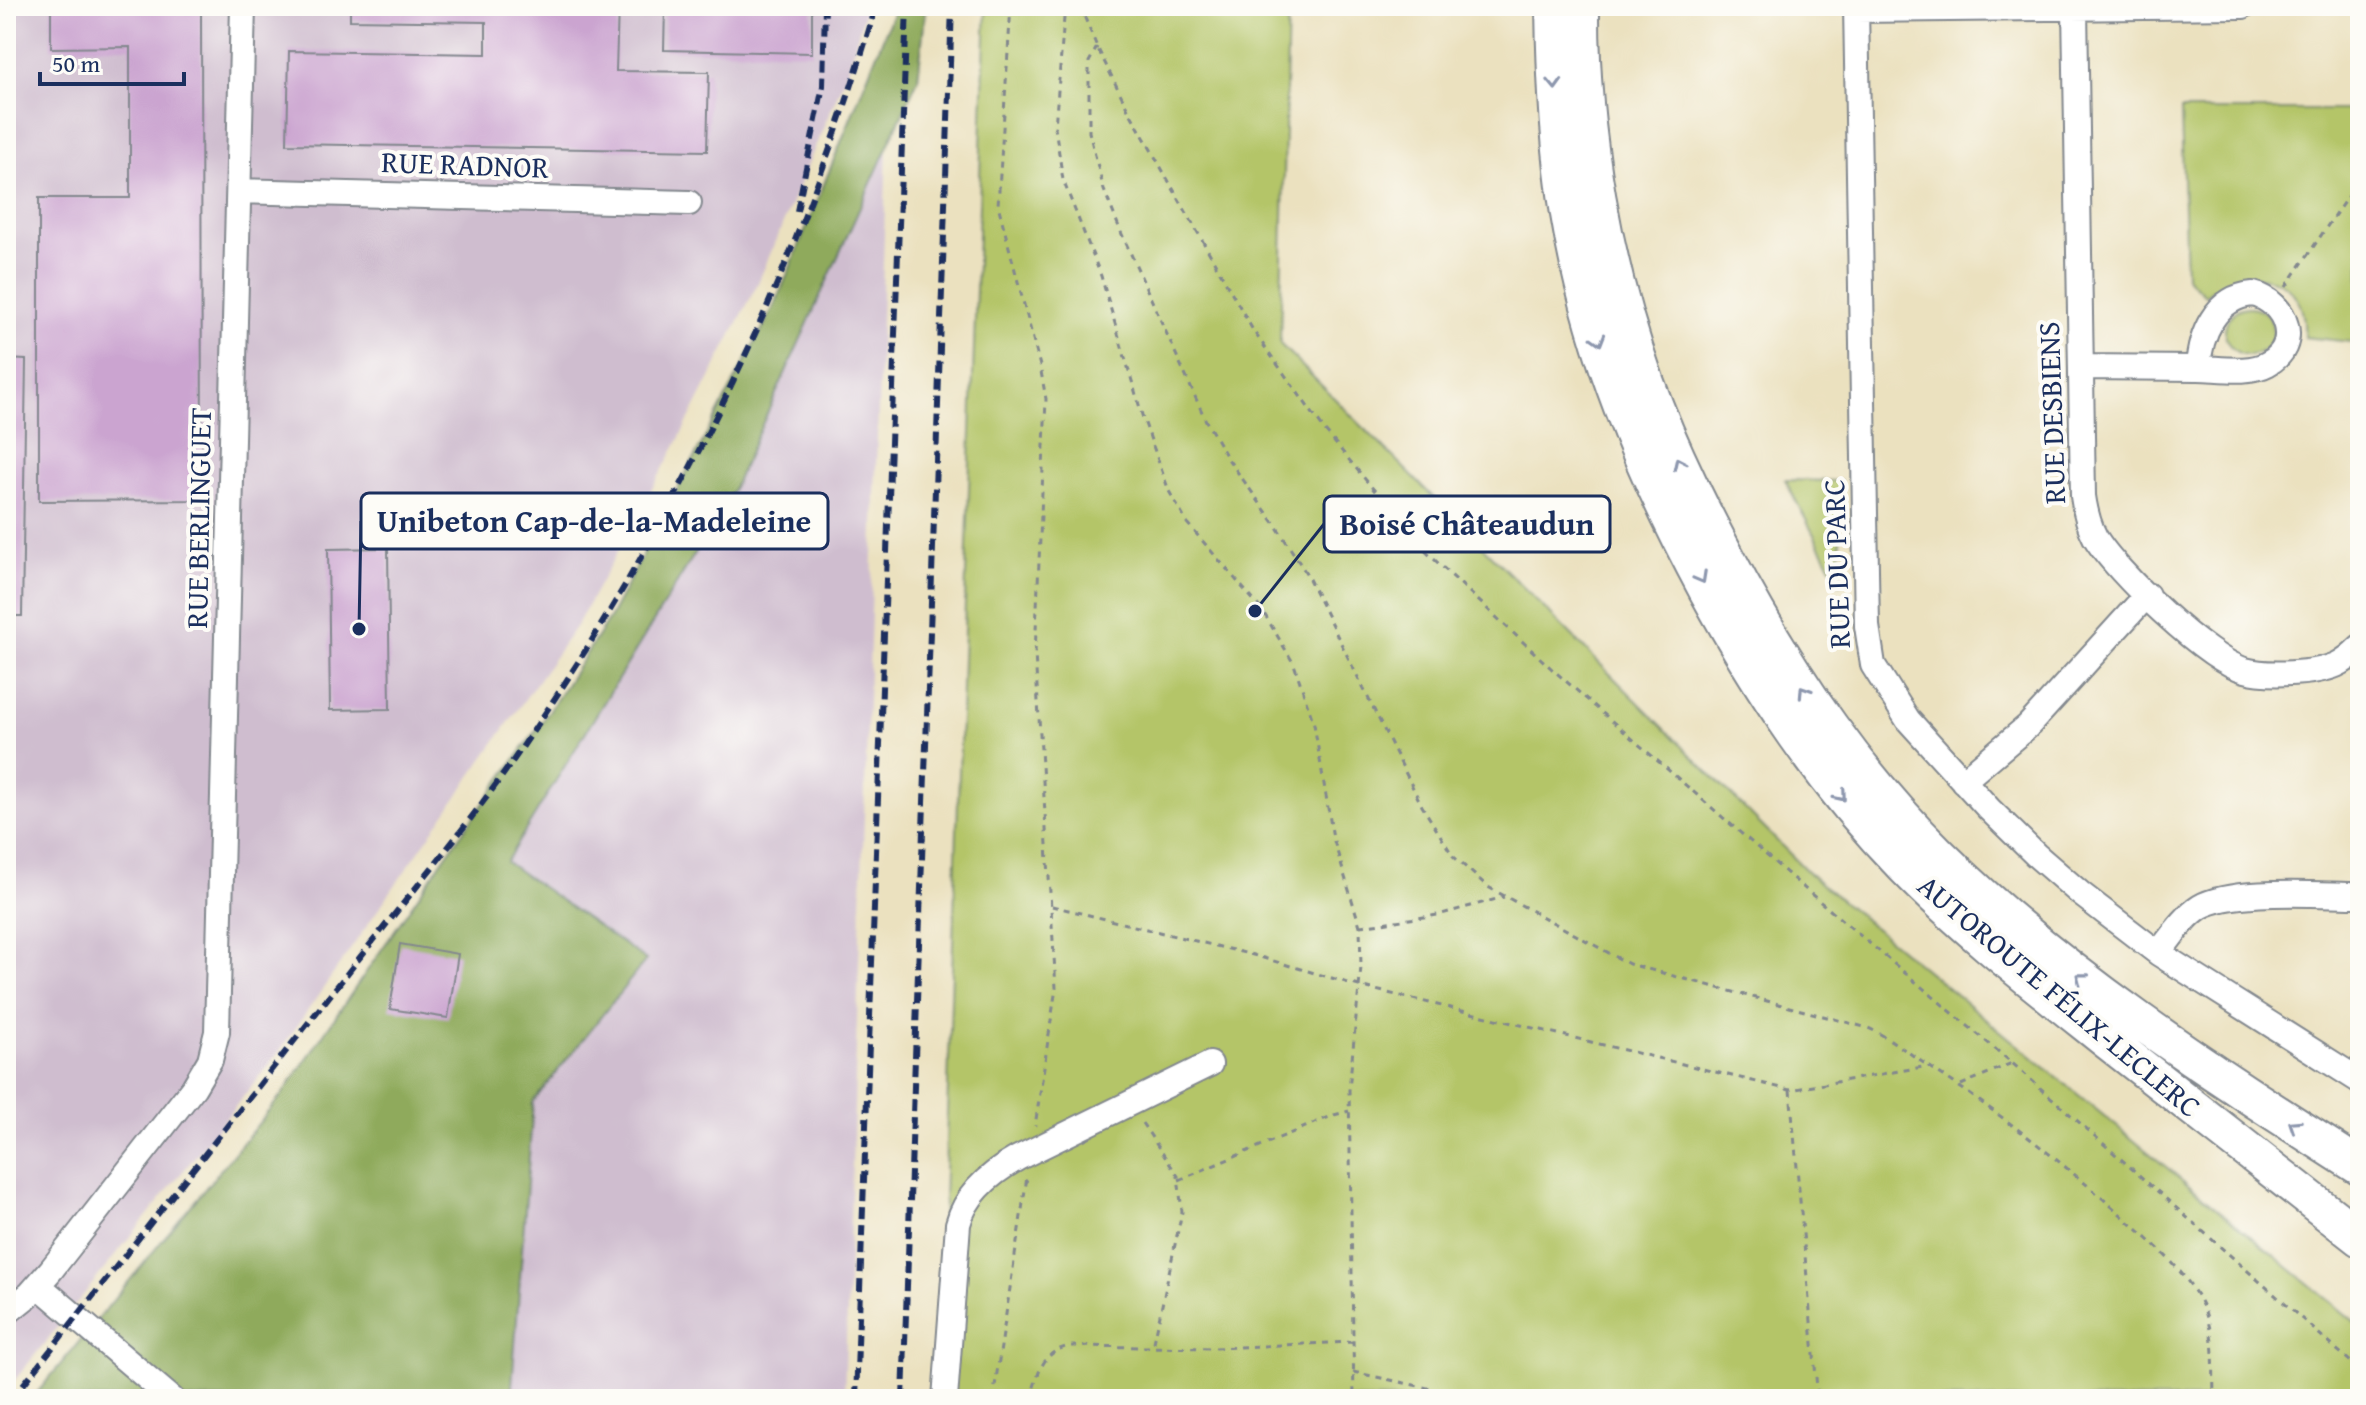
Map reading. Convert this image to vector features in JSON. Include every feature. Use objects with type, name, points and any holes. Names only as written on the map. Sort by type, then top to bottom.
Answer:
[{"type":"highway","name":"AUTOROUTE FÉLIX-LECLERC","points":[[1554,6],[1557,111],[1569,215],[1591,314],[1610,377],[1663,506],[1749,666],[1777,710],[1838,793],[1907,869],[1947,907],[2062,1005],[2360,1238]]},
{"type":"highway","name":"AUTOROUTE FÉLIX-LECLERC","points":[[1581,6],[1586,112],[1599,205],[1617,287],[1646,383],[1702,510],[1756,611],[1808,698],[1870,781],[1940,856],[2065,965],[2157,1035],[2360,1167]]},
{"type":"highway","points":[[1586,112],[1596,6]]},
{"type":"street","name":"RUE BERLINGUET","points":[[6,1313],[38,1285],[194,1087],[210,1060],[217,1032],[243,6]]},
{"type":"street","points":[[1856,8],[2243,6]]},
{"type":"street","name":"RUE DU PARC","points":[[1856,8],[1868,636],[1873,665],[1908,720],[1989,809],[2056,873],[2158,953],[2360,1081]]},
{"type":"street","name":"RUE DESBIENS","points":[[2075,8],[2083,496],[2088,522],[2104,551],[2147,595],[2218,657],[2246,671],[2321,670],[2338,665],[2360,647]]},
{"type":"street","name":"RUE RADNOR","points":[[239,191],[689,203]]},
{"type":"street","points":[[2081,367],[2198,368],[2255,368],[2276,358],[2287,336],[2286,324],[2275,303],[2253,294],[2229,300],[2220,308],[2206,331],[2199,347],[2198,368]]},
{"type":"street","points":[[1963,781],[2028,726],[2147,595]]},
{"type":"street","points":[[2158,953],[2190,915],[2214,901],[2241,896],[2360,895]]},
{"type":"street","points":[[945,1399],[955,1252],[961,1213],[973,1193],[991,1176],[1031,1152],[1210,1064]]},
{"type":"street","points":[[38,1285],[172,1399]]},
{"type":"path","points":[[993,1399],[1056,988],[1035,654],[1046,399],[998,205],[1011,6]]},
{"type":"path","points":[[1065,6],[1055,127],[1063,180],[1101,276],[1142,415],[1169,491],[1193,530],[1262,610],[1294,664],[1314,724],[1333,838],[1360,926],[1359,986],[1349,1073],[1354,1399]]},
{"type":"path","points":[[1080,6],[1097,47],[1192,225],[1254,332],[1304,403],[1412,537],[1591,704],[2012,1063],[2360,1370]]},
{"type":"path","points":[[1097,47],[1090,58],[1088,94],[1089,132],[1097,166],[1111,208],[1200,409],[1228,459],[1306,573],[1437,833],[1461,865],[1504,897],[1629,964],[1852,1022],[1890,1039],[1961,1086],[2085,1183],[2164,1255],[2189,1283],[2203,1305],[2209,1329],[2214,1399]]},
{"type":"path","points":[[2275,303],[2360,178]]},
{"type":"path","points":[[1360,926],[1449,913],[1504,897]]},
{"type":"path","points":[[1051,906],[1253,955],[1359,986],[1790,1090],[1928,1066]]},
{"type":"path","points":[[1961,1086],[2012,1063]]},
{"type":"path","points":[[1790,1090],[1818,1399]]},
{"type":"path","points":[[1128,1103],[1179,1180],[1182,1212],[1153,1347]]},
{"type":"path","points":[[1179,1180],[1349,1111]]},
{"type":"path","points":[[1030,1399],[1043,1362],[1055,1349],[1069,1346],[1214,1348],[1353,1342]]},
{"type":"path","points":[[1353,1372],[1479,1399]]},
{"type":"shaded area","points":[[6,6],[866,6],[848,69],[758,283],[675,447],[578,623],[276,1056],[6,1391]]},
{"type":"shaded area","points":[[887,148],[844,1399],[511,1399],[533,1102],[646,960],[505,862],[728,498]]},
{"type":"green space","points":[[896,6],[926,6],[918,79],[729,498],[506,862],[646,960],[533,1102],[511,1399],[32,1399],[282,1095],[449,851],[540,725],[610,617],[775,305]]},
{"type":"green space","points":[[986,6],[1288,6],[1280,344],[1814,878],[2360,1326],[2360,1399],[937,1399]]},
{"type":"green space","points":[[2181,110],[2360,110],[2360,343],[2304,337],[2303,315],[2297,299],[2286,287],[2273,280],[2257,277],[2240,279],[2205,295],[2186,277]]},
{"type":"green space","points":[[2249,307],[2266,314],[2273,331],[2266,348],[2249,355],[2232,348],[2225,331],[2232,314]]},
{"type":"green space","points":[[1785,480],[1840,481],[1840,584]]},
{"type":"building","points":[[51,6],[201,6],[202,500],[39,501],[39,198],[130,198],[130,47],[51,48]]},
{"type":"building","points":[[350,6],[618,6],[616,71],[709,72],[707,151],[287,144],[289,51],[486,54],[486,22],[350,20]]},
{"type":"building","points":[[665,6],[812,6],[812,53],[664,50]]},
{"type":"building","points":[[6,359],[26,360],[22,616],[6,616]]},
{"type":"building","points":[[388,548],[390,709],[330,710],[328,549]]},
{"type":"building","points":[[400,944],[458,954],[448,1018],[390,1009]]},
{"type":"railway","points":[[797,211],[823,86],[825,6]]},
{"type":"railway","points":[[12,1399],[478,809],[576,665],[681,485],[771,299],[810,203],[876,6]]},
{"type":"railway","points":[[856,1399],[907,6]]},
{"type":"railway","points":[[903,1399],[952,6]]},
{"type":"place","name":"Boisé Châteaudun","points":[[1255,611]]},
{"type":"place","name":"Unibeton Cap-de-la-Madeleine","points":[[359,629]]}]
